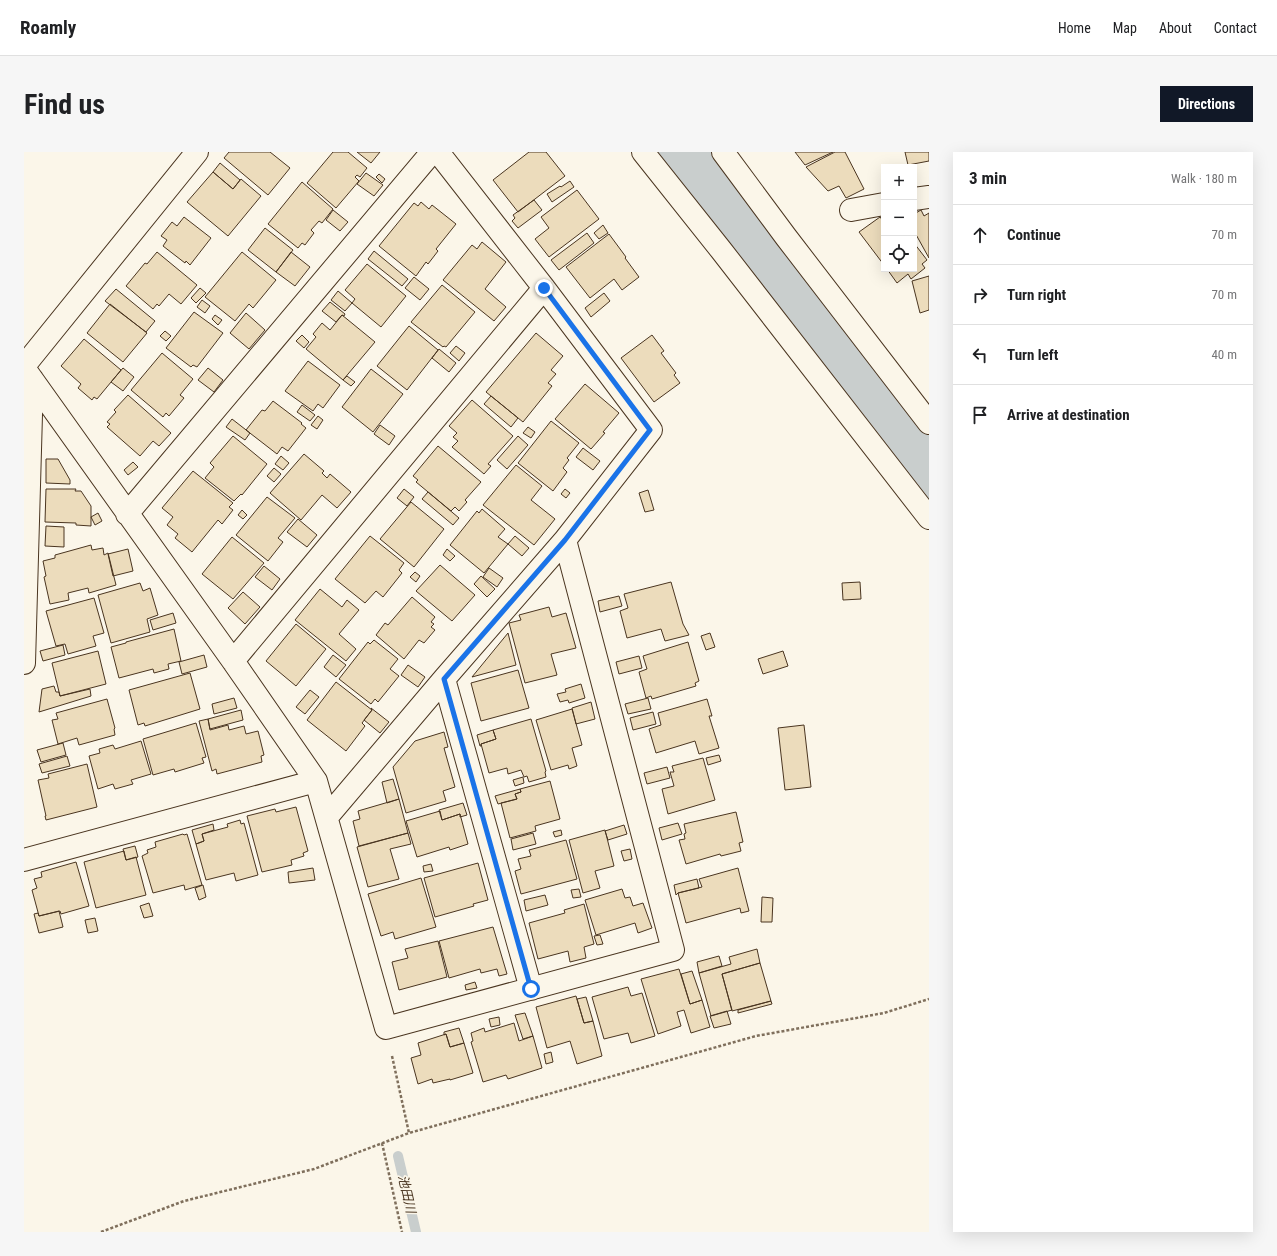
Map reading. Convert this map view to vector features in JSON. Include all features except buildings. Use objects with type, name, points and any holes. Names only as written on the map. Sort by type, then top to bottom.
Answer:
[{"type":"street","points":[[24,663],[26,371],[198,152]]},
{"type":"street","points":[[127,514],[432,152]]},
{"type":"street","points":[[326,817],[565,540],[650,430],[544,288],[438,152]]},
{"type":"street","points":[[643,152],[929,518]]},
{"type":"street","points":[[723,152],[929,423]]},
{"type":"street","points":[[917,199],[929,197]]},
{"type":"street","points":[[850,210],[881,205]]},
{"type":"street","points":[[233,661],[544,288]]},
{"type":"street","points":[[26,371],[233,661],[316,781],[386,1028],[673,950],[565,540]]},
{"type":"street","points":[[444,679],[531,989]]},
{"type":"street","points":[[24,860],[316,781]]},
{"type":"path","points":[[101,1232],[184,1201],[314,1168],[409,1133],[756,1036],[884,1013],[929,999]]},
{"type":"path","points":[[386,1028],[409,1133]]},
{"type":"path","points":[[382,1143],[402,1232]]},
{"type":"waterway","points":[[685,152],[929,475]]},
{"type":"waterway","name":"池田川","points":[[398,1156],[416,1232]]},
{"type":"route","points":[[531,989],[444,679],[565,540],[650,430],[544,288]]}]
